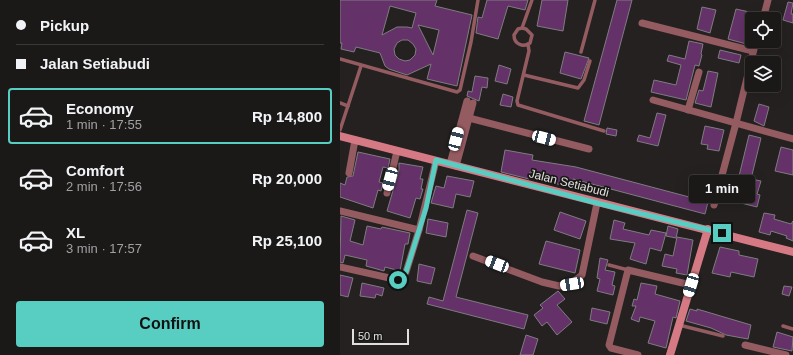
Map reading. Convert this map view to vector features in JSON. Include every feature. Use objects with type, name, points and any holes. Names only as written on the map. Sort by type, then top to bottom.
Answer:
[{"type":"street","points":[[765,12],[768,0]]},
{"type":"street","points":[[642,23],[753,51]]},
{"type":"street","points":[[714,204],[736,123],[754,48]]},
{"type":"street","points":[[688,110],[699,72]]},
{"type":"street","points":[[653,100],[793,139]]},
{"type":"street","points":[[470,102],[469,118],[453,165],[470,102]]},
{"type":"street","points":[[469,118],[590,149]]},
{"type":"street","name":"Jalan Setiabudi","points":[[340,136],[793,252]]},
{"type":"street","points":[[349,173],[355,140]]},
{"type":"street","points":[[386,192],[398,151]]},
{"type":"street","points":[[340,267],[394,279],[401,278],[406,272],[426,208],[436,160]]},
{"type":"street","points":[[473,256],[542,282],[559,286],[572,284],[582,275],[597,203]]},
{"type":"street","points":[[340,211],[419,230]]},
{"type":"street","points":[[670,355],[708,229]]},
{"type":"street","points":[[638,355],[611,348],[610,345],[628,270],[691,285]]},
{"type":"street","points":[[745,345],[786,355]]},
{"type":"lane","points":[[340,59],[459,92],[471,42],[478,0]]},
{"type":"lane","points":[[528,44],[519,44],[514,39],[516,32],[522,28],[532,0]]},
{"type":"lane","points":[[581,52],[595,0]]},
{"type":"lane","points":[[522,28],[526,29],[532,35],[528,44],[529,51],[524,75],[516,101],[518,105],[604,131]]},
{"type":"lane","points":[[524,75],[578,88],[584,80],[590,61]]},
{"type":"lane","points":[[340,130],[362,66]]},
{"type":"lane","points":[[340,103],[348,106]]},
{"type":"lane","points":[[609,265],[628,270]]},
{"type":"lane","points":[[678,325],[723,336]]},
{"type":"lane","points":[[783,326],[793,329]]},
{"type":"building","points":[[340,0],[437,0],[435,6],[472,15],[457,86],[427,79],[431,64],[407,75],[389,69],[385,66],[380,53],[356,47],[354,52],[341,49],[342,43],[340,43]],"holes":[[[390,6],[416,13],[412,28],[397,27],[382,35]],[[418,25],[439,30],[433,55]],[[402,40],[408,40],[416,49],[415,55],[410,60],[405,61],[399,59],[395,55],[394,49],[397,43]]]},
{"type":"building","points":[[487,0],[528,0],[525,10],[508,6],[498,39],[476,33],[478,17],[482,18]]},
{"type":"building","points":[[542,0],[568,0],[563,31],[537,26]]},
{"type":"building","points":[[617,0],[632,0],[599,125],[584,121]]},
{"type":"building","points":[[788,2],[793,3],[791,14],[793,14],[793,23],[783,20]]},
{"type":"building","points":[[702,7],[716,10],[710,33],[697,29]]},
{"type":"building","points":[[736,9],[750,12],[745,12],[745,44],[728,39]]},
{"type":"building","points":[[689,41],[703,44],[699,66],[695,65],[686,100],[651,92],[654,80],[676,85],[681,65],[667,61],[669,55],[685,59]]},
{"type":"building","points":[[720,50],[741,55],[739,63],[718,58]]},
{"type":"building","points":[[565,52],[589,58],[581,79],[560,73]]},
{"type":"building","points":[[499,65],[511,69],[507,84],[495,81]]},
{"type":"building","points":[[708,71],[718,73],[711,107],[695,103],[699,90],[703,91]]},
{"type":"building","points":[[475,76],[488,78],[487,88],[482,87],[479,101],[467,96],[468,91],[472,92]]},
{"type":"building","points":[[503,94],[513,97],[511,107],[500,105]]},
{"type":"building","points":[[759,104],[769,107],[764,126],[754,121]]},
{"type":"building","points":[[657,113],[666,115],[658,146],[637,141],[639,135],[650,138]]},
{"type":"building","points":[[705,126],[724,130],[719,151],[707,149],[708,145],[701,144]]},
{"type":"building","points":[[607,128],[617,130],[616,136],[606,134]]},
{"type":"building","points":[[749,135],[761,138],[751,179],[761,181],[757,194],[760,195],[757,207],[733,201]]},
{"type":"building","points":[[781,147],[793,150],[793,175],[775,171]]},
{"type":"building","points":[[505,150],[533,155],[532,160],[576,167],[708,202],[705,214],[573,179],[571,187],[553,183],[555,176],[530,172],[529,179],[501,172]]},
{"type":"building","points":[[358,152],[390,159],[388,168],[383,167],[379,182],[383,183],[381,191],[378,190],[373,208],[340,197],[340,183],[345,185],[347,177],[353,176]]},
{"type":"building","points":[[399,163],[423,167],[420,179],[423,179],[421,189],[423,189],[420,199],[416,198],[410,218],[387,211],[399,170]]},
{"type":"building","points":[[447,176],[474,181],[470,197],[456,194],[453,208],[431,203],[436,186],[444,188]]},
{"type":"building","points":[[467,210],[478,213],[456,297],[528,315],[524,329],[427,304],[429,297],[443,301]]},
{"type":"building","points":[[560,212],[586,221],[580,239],[554,230]]},
{"type":"building","points":[[764,213],[775,215],[774,219],[791,224],[793,221],[793,241],[786,238],[787,236],[771,231],[770,235],[759,232]]},
{"type":"building","points":[[341,216],[355,220],[350,241],[363,245],[367,226],[381,229],[382,227],[410,233],[408,244],[405,244],[400,271],[385,267],[384,271],[366,266],[367,260],[345,255],[343,263],[340,262]]},
{"type":"building","points":[[428,219],[448,223],[446,237],[426,233]]},
{"type":"building","points":[[614,220],[625,223],[623,229],[649,235],[651,230],[666,233],[661,251],[650,248],[646,264],[630,259],[635,243],[610,239]]},
{"type":"building","points":[[668,226],[678,229],[676,238],[666,236]]},
{"type":"building","points":[[677,237],[693,240],[687,275],[676,273],[677,269],[662,266],[665,254],[673,256]]},
{"type":"building","points":[[546,241],[580,250],[575,273],[539,264]]},
{"type":"building","points":[[720,247],[739,251],[739,255],[758,259],[754,277],[731,272],[730,277],[712,273]]},
{"type":"building","points":[[600,258],[608,260],[605,270],[615,272],[612,285],[615,286],[613,295],[597,291],[600,279],[597,278]]},
{"type":"building","points":[[419,264],[435,268],[431,284],[417,281]]},
{"type":"building","points":[[340,275],[353,278],[348,297],[340,295]]},
{"type":"building","points":[[362,283],[384,288],[382,296],[376,294],[375,298],[360,296]]},
{"type":"building","points":[[641,283],[657,286],[655,294],[680,301],[676,318],[673,317],[666,348],[648,343],[655,321],[640,317],[639,322],[631,319],[636,306],[632,306],[634,299],[637,300]]},
{"type":"building","points":[[784,286],[792,287],[789,296],[782,294]]},
{"type":"building","points":[[558,291],[565,299],[557,305],[572,322],[557,335],[547,322],[542,326],[534,315],[543,308],[540,305]]},
{"type":"building","points":[[592,308],[610,312],[607,324],[590,320]]},
{"type":"building","points":[[690,309],[697,311],[697,309],[751,325],[748,339],[726,335],[711,328],[686,321]]},
{"type":"building","points":[[777,332],[793,337],[792,351],[773,347]]},
{"type":"building","points":[[526,335],[538,339],[533,355],[520,355]]},
{"type":"route","points":[[398,280],[404,276],[406,272],[426,208],[436,160],[597,203],[722,233]]}]
